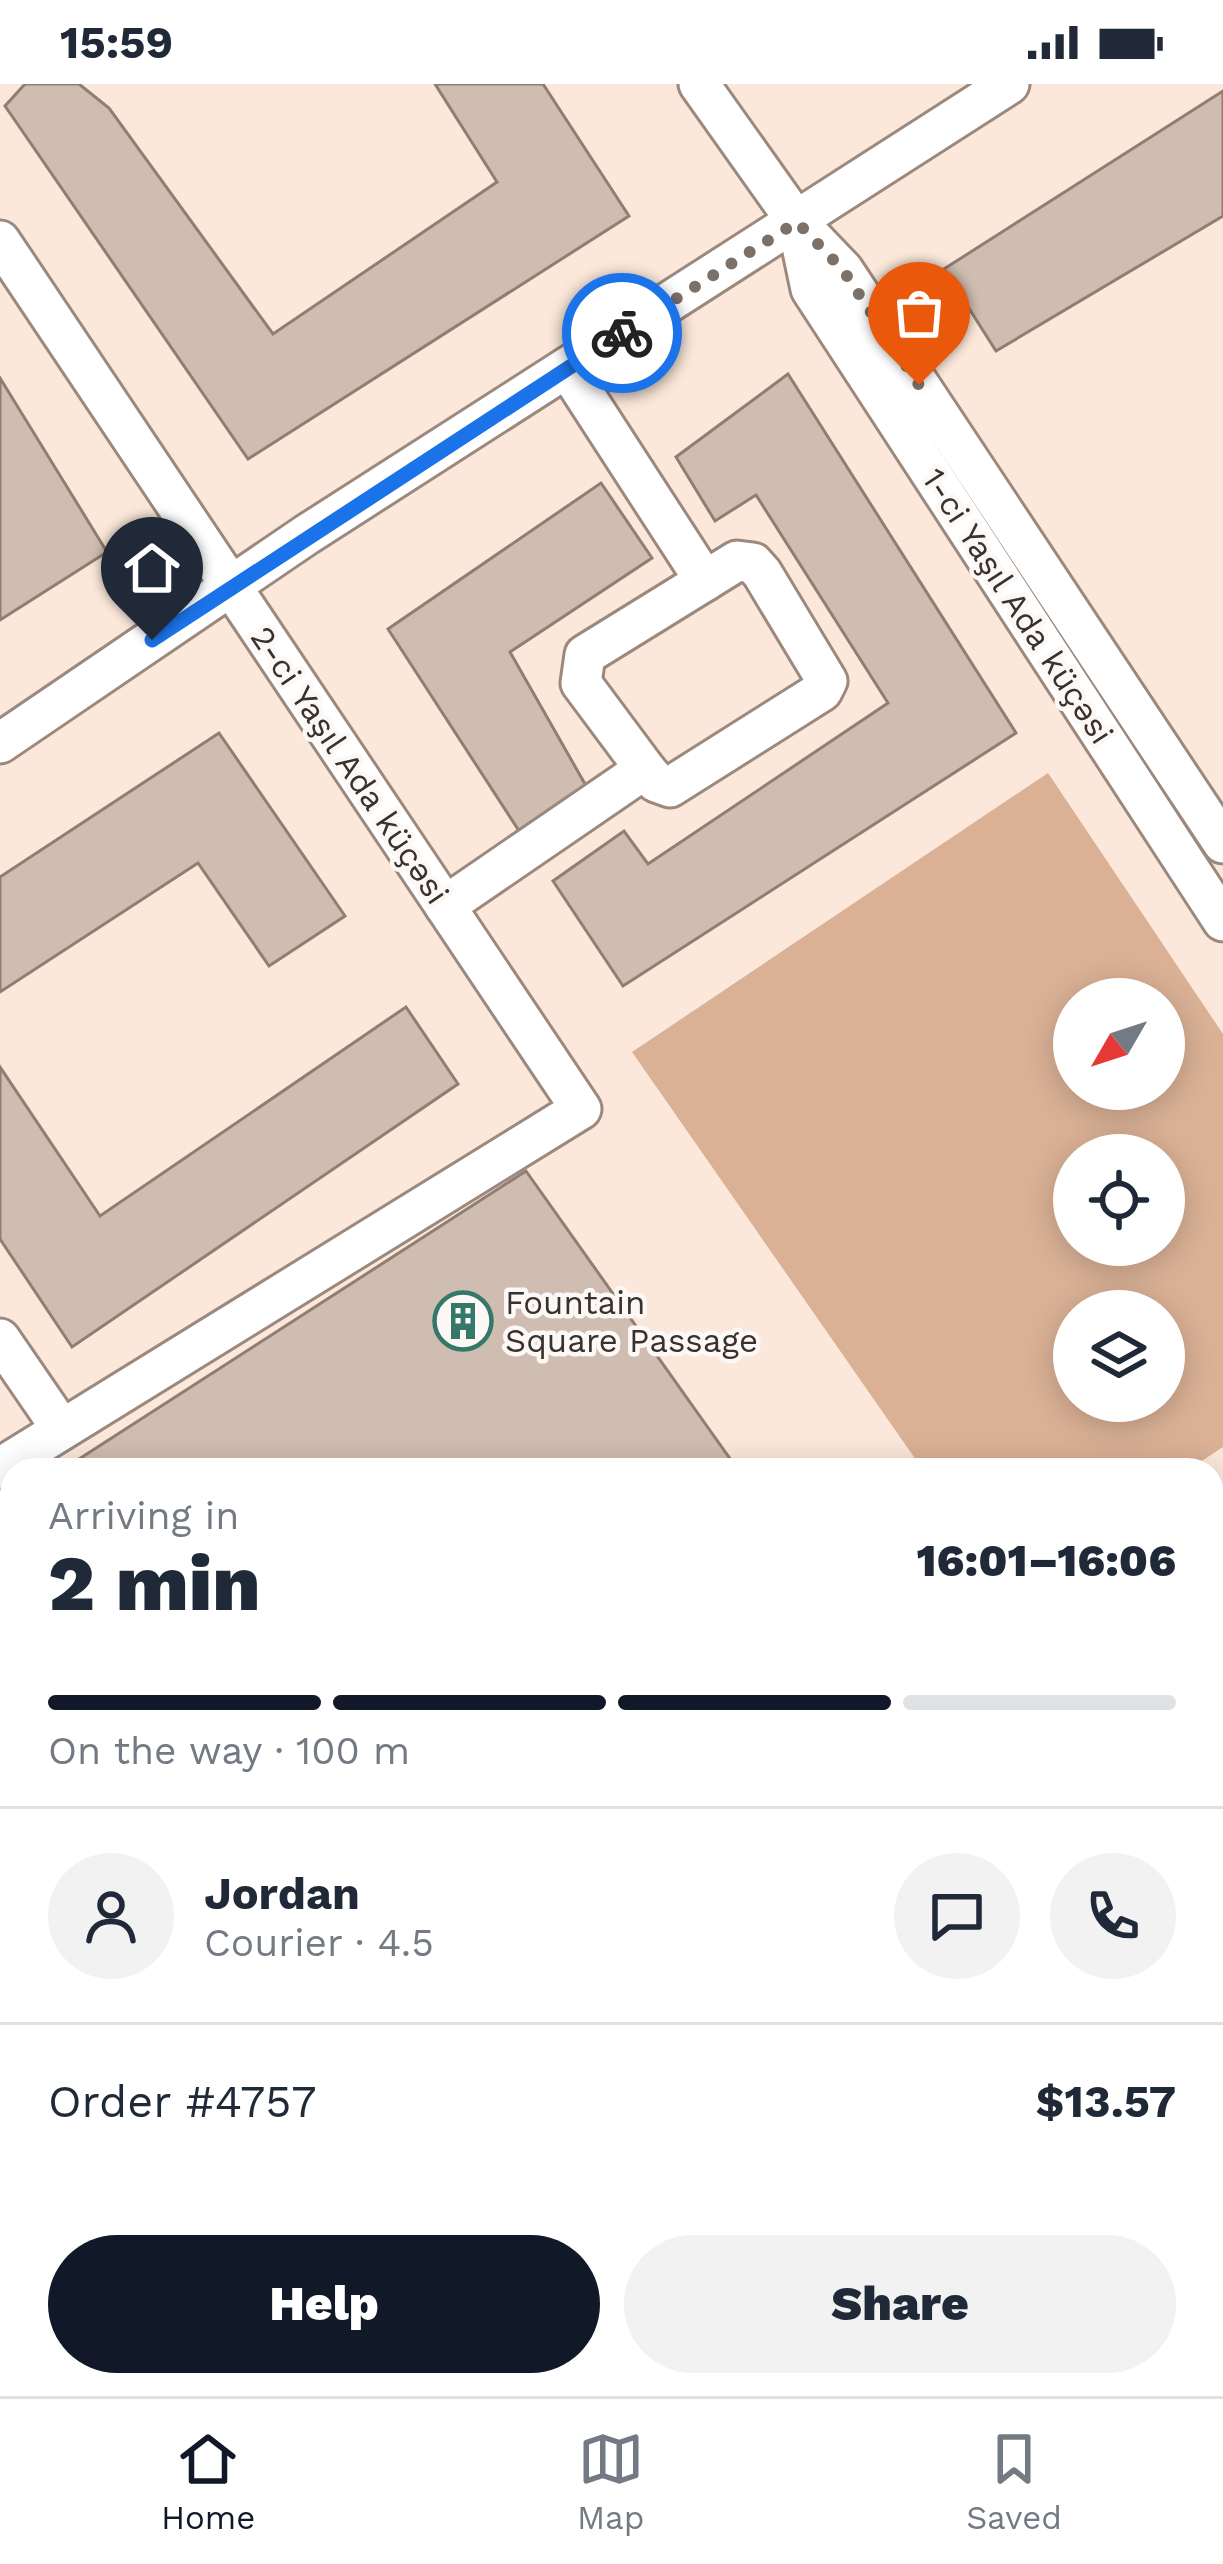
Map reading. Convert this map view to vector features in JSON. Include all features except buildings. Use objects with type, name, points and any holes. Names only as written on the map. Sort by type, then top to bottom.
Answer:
[{"type":"street","name":"1-ci Yaşıl Ada küçəsi","points":[[699,84],[797,222],[843,270],[1223,843]]},
{"type":"street","points":[[0,743],[567,368],[1009,84]]},
{"type":"street","name":"1-ci Yaşıl Ada küçəsi","points":[[797,222],[812,290],[1223,921]]},
{"type":"street","name":"2-ci Yaşıl Ada küçəsi","points":[[0,241],[580,1109],[62,1428]]},
{"type":"street","points":[[567,368],[705,581]]},
{"type":"street","points":[[737,561],[753,563],[827,681],[822,691],[670,788],[656,782],[580,683],[584,655],[705,581],[737,561]]},
{"type":"street","points":[[445,906],[645,769]]},
{"type":"street","points":[[0,1339],[62,1428],[16,1458]]},
{"type":"shaded area","points":[[1048,773],[1223,1034],[1223,1447],[1206,1458],[915,1458],[632,1052]]},
{"type":"way so far","points":[[622,333],[797,222],[843,270],[919,385]]},
{"type":"place","name":"Fountain Square Passage","points":[[463,1321]]},
{"type":"route","points":[[152,640],[306,535],[622,333]]}]
